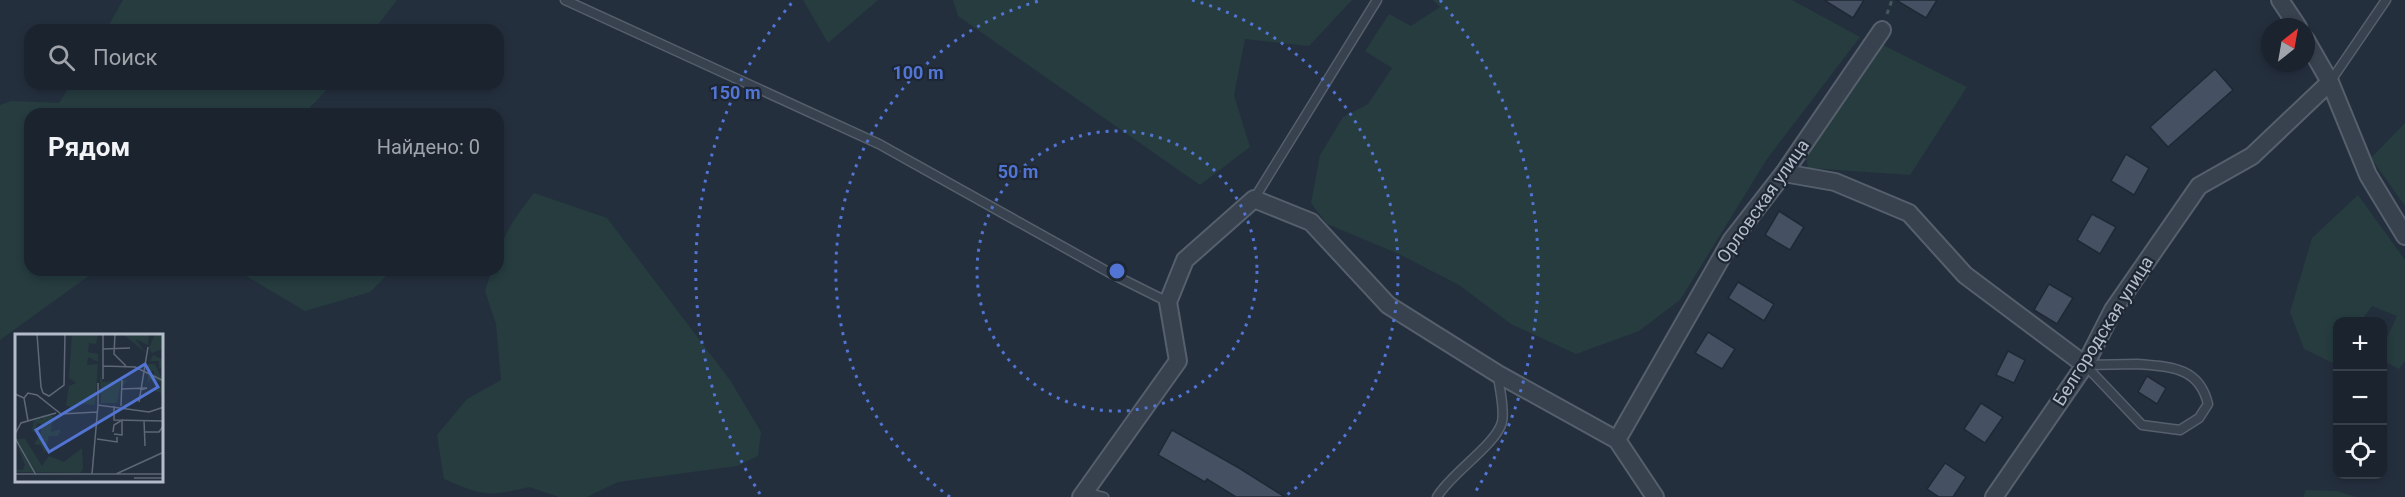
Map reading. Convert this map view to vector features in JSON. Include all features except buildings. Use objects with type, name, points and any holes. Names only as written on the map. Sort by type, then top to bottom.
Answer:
[{"type":"street","points":[[2280,0],[2292,18]]},
{"type":"street","name":"Орловская улица","points":[[1617,440],[1731,241],[1784,173],[1882,30]]},
{"type":"street","points":[[2315,56],[2330,82],[2368,175],[2405,236]]},
{"type":"street","name":"Белгородская улица","points":[[1994,497],[2085,365],[2113,310],[2199,186],[2252,156],[2330,82]]},
{"type":"street","points":[[1784,173],[1835,182],[1909,213],[1965,275],[2085,365]]},
{"type":"street","points":[[1083,494],[1178,361],[1168,302],[1185,260],[1254,199],[1311,222],[1388,305],[1498,374],[1617,440],[1654,497]]},
{"type":"lane","points":[[565,0],[879,144],[1110,273],[1168,302]]},
{"type":"lane","points":[[1254,199],[1377,0]]},
{"type":"lane","points":[[2330,82],[2386,0]]},
{"type":"lane","points":[[2138,364],[2176,369],[2194,376],[2204,388],[2208,404],[2199,418],[2180,430],[2142,425],[2085,365],[2138,364]]},
{"type":"lane","points":[[1437,497],[1444,484],[1486,445],[1502,422],[1498,374]]},
{"type":"lane","points":[[1083,494],[1104,497]]},
{"type":"green space","points":[[123,0],[397,0],[379,24],[109,24]]},
{"type":"green space","points":[[803,0],[878,0],[828,43]]},
{"type":"green space","points":[[953,0],[1352,0],[1309,46],[1245,39],[1234,95],[1250,147],[1200,185],[958,16]]},
{"type":"green space","points":[[1433,0],[1792,0],[1860,37],[1767,159],[1680,300],[1639,331],[1576,354],[1511,324],[1459,285],[1399,254],[1327,224],[1311,203],[1320,155],[1343,117],[1368,104],[1392,68],[1365,51],[1389,14],[1411,26],[1440,7]]},
{"type":"green space","points":[[1875,41],[1967,87],[1910,175],[1808,168],[1805,152]]},
{"type":"green space","points":[[67,90],[326,90],[310,108],[24,108],[24,276],[89,276],[0,340],[0,105],[11,101],[59,103]]},
{"type":"green space","points":[[2405,123],[2405,206],[2371,158]]},
{"type":"green space","points":[[534,193],[607,218],[730,380],[761,432],[758,456],[737,466],[618,482],[587,497],[559,497],[529,487],[494,493],[477,492],[444,479],[437,435],[467,399],[501,380],[496,324],[485,291],[490,276],[504,276],[504,238]]},
{"type":"green space","points":[[2358,195],[2405,260],[2405,361],[2399,369],[2387,363],[2387,337],[2397,316],[2372,306],[2364,317],[2333,317],[2333,363],[2304,349],[2290,312],[2312,238]]},
{"type":"green space","points":[[246,276],[386,276],[370,292],[305,311]]},
{"type":"green space","points":[[2306,490],[2337,491],[2356,497],[2303,497]]}]
